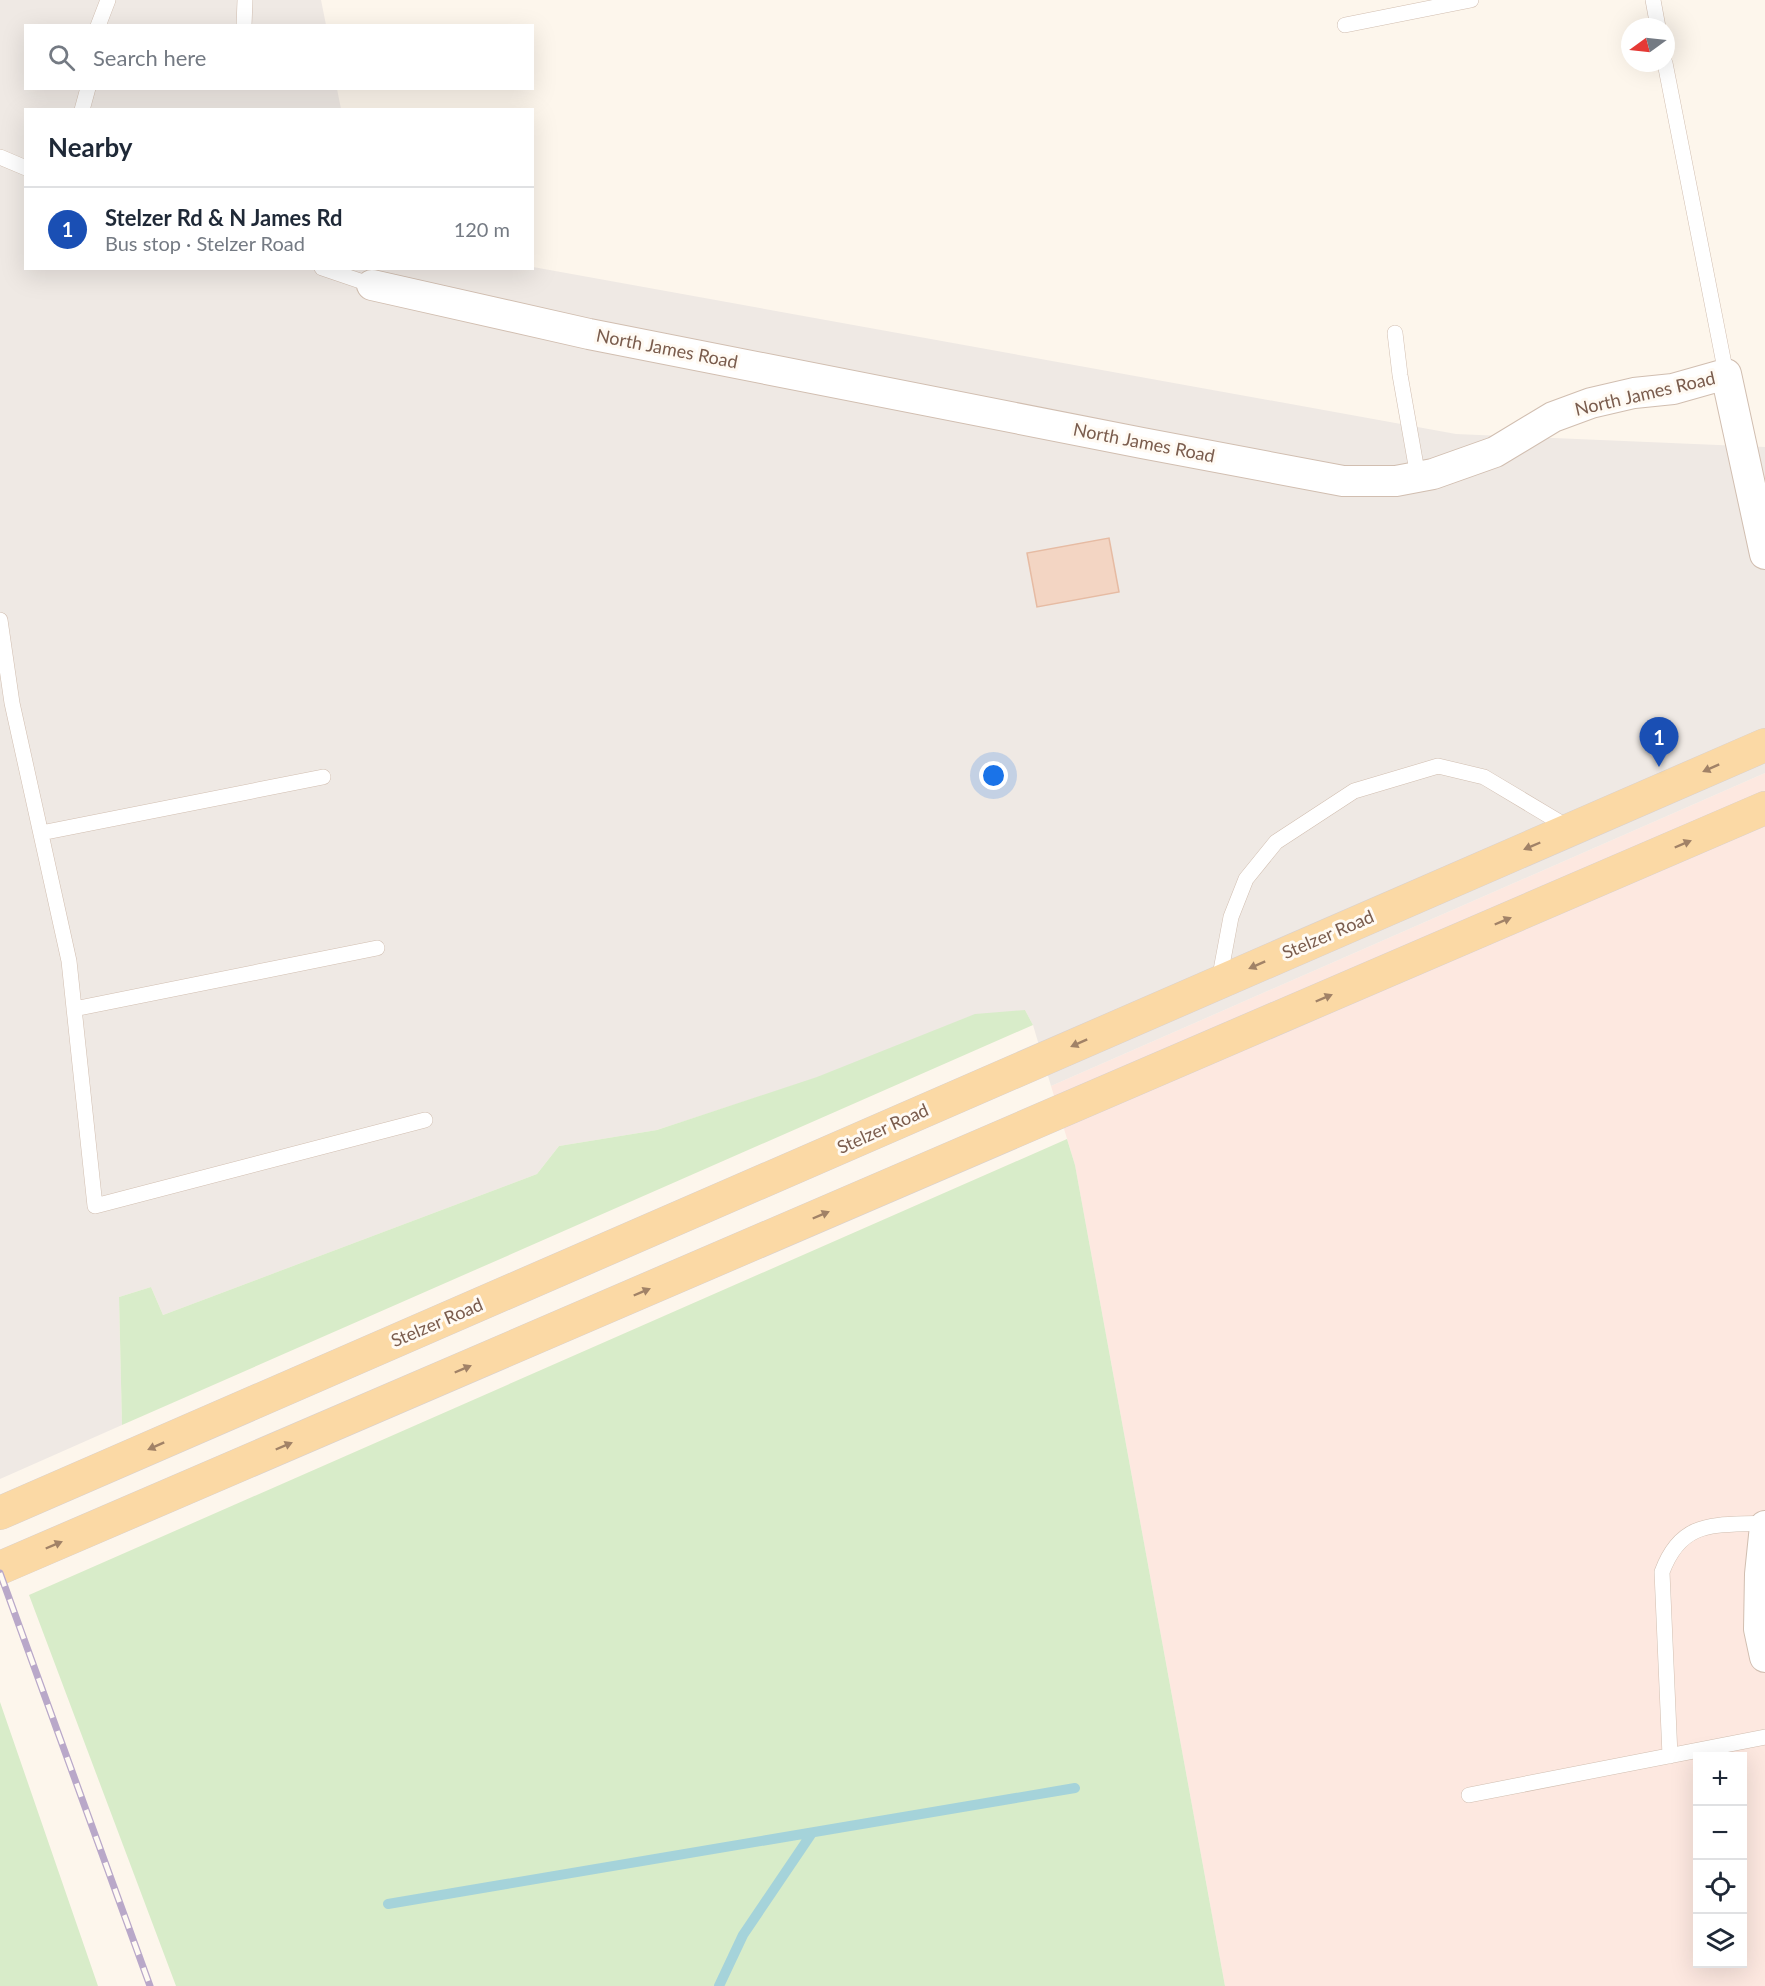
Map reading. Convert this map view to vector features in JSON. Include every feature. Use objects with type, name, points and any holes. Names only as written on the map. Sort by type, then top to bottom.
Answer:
[{"type":"main road","name":"Stelzer Road","points":[[0,1513],[1765,745]]},
{"type":"main road","points":[[0,1568],[1765,808]]},
{"type":"street","name":"North James Road","points":[[372,285],[589,334],[1343,481],[1396,481],[1433,474],[1495,452],[1553,417],[1591,403],[1634,393],[1673,390],[1726,374],[1765,554]]},
{"type":"street","points":[[1765,1524],[1760,1574],[1759,1629],[1765,1657]]},
{"type":"lane","points":[[99,24],[108,0]]},
{"type":"lane","points":[[244,24],[246,0]]},
{"type":"lane","points":[[1345,25],[1471,0]]},
{"type":"lane","points":[[1653,0],[1656,18]]},
{"type":"lane","points":[[1667,72],[1726,374]]},
{"type":"lane","points":[[83,108],[87,90]]},
{"type":"lane","points":[[0,157],[24,167]]},
{"type":"lane","points":[[328,270],[372,285]]},
{"type":"lane","points":[[1395,333],[1418,477]]},
{"type":"lane","points":[[0,620],[12,703],[69,961],[95,1206],[424,1120]]},
{"type":"lane","points":[[1218,982],[1231,916],[1246,879],[1276,842],[1354,791],[1438,766],[1484,777],[1571,829]]},
{"type":"lane","points":[[41,833],[322,777]]},
{"type":"lane","points":[[74,1009],[377,948]]},
{"type":"lane","points":[[1670,1756],[1662,1572],[1668,1557],[1676,1544],[1692,1531],[1707,1527],[1765,1524]]},
{"type":"lane","points":[[1469,1795],[1765,1737]]},
{"type":"shaded area","points":[[0,0],[321,0],[326,24],[24,24],[24,90],[337,90],[341,108],[24,108],[24,270],[534,270],[534,267],[1456,434],[1765,447],[1765,773],[1051,1086],[1033,1025],[1025,1010],[657,1130],[559,1146],[537,1174],[163,1315],[151,1287],[119,1297],[122,1425],[0,1479]]},
{"type":"shaded area","points":[[1765,773],[1765,1986],[1225,1986],[1075,1165],[1051,1086]]},
{"type":"green space","points":[[1025,1010],[1033,1025],[122,1425],[119,1297],[151,1287],[163,1315],[537,1174],[559,1146],[657,1130],[817,1077],[975,1014]]},
{"type":"green space","points":[[1067,1139],[1075,1165],[1225,1986],[176,1986],[29,1595]]},
{"type":"green space","points":[[0,1702],[98,1986],[0,1986]]},
{"type":"building","points":[[1109,538],[1119,592],[1037,607],[1027,553]]},
{"type":"waterway","points":[[388,1904],[1075,1788]]},
{"type":"waterway","points":[[719,1986],[743,1935],[812,1833]]},
{"type":"railway","points":[[0,1573],[150,1986]]},
{"type":"place","name":"Stelzer Rd & N James Rd","points":[[1659,767]]}]
